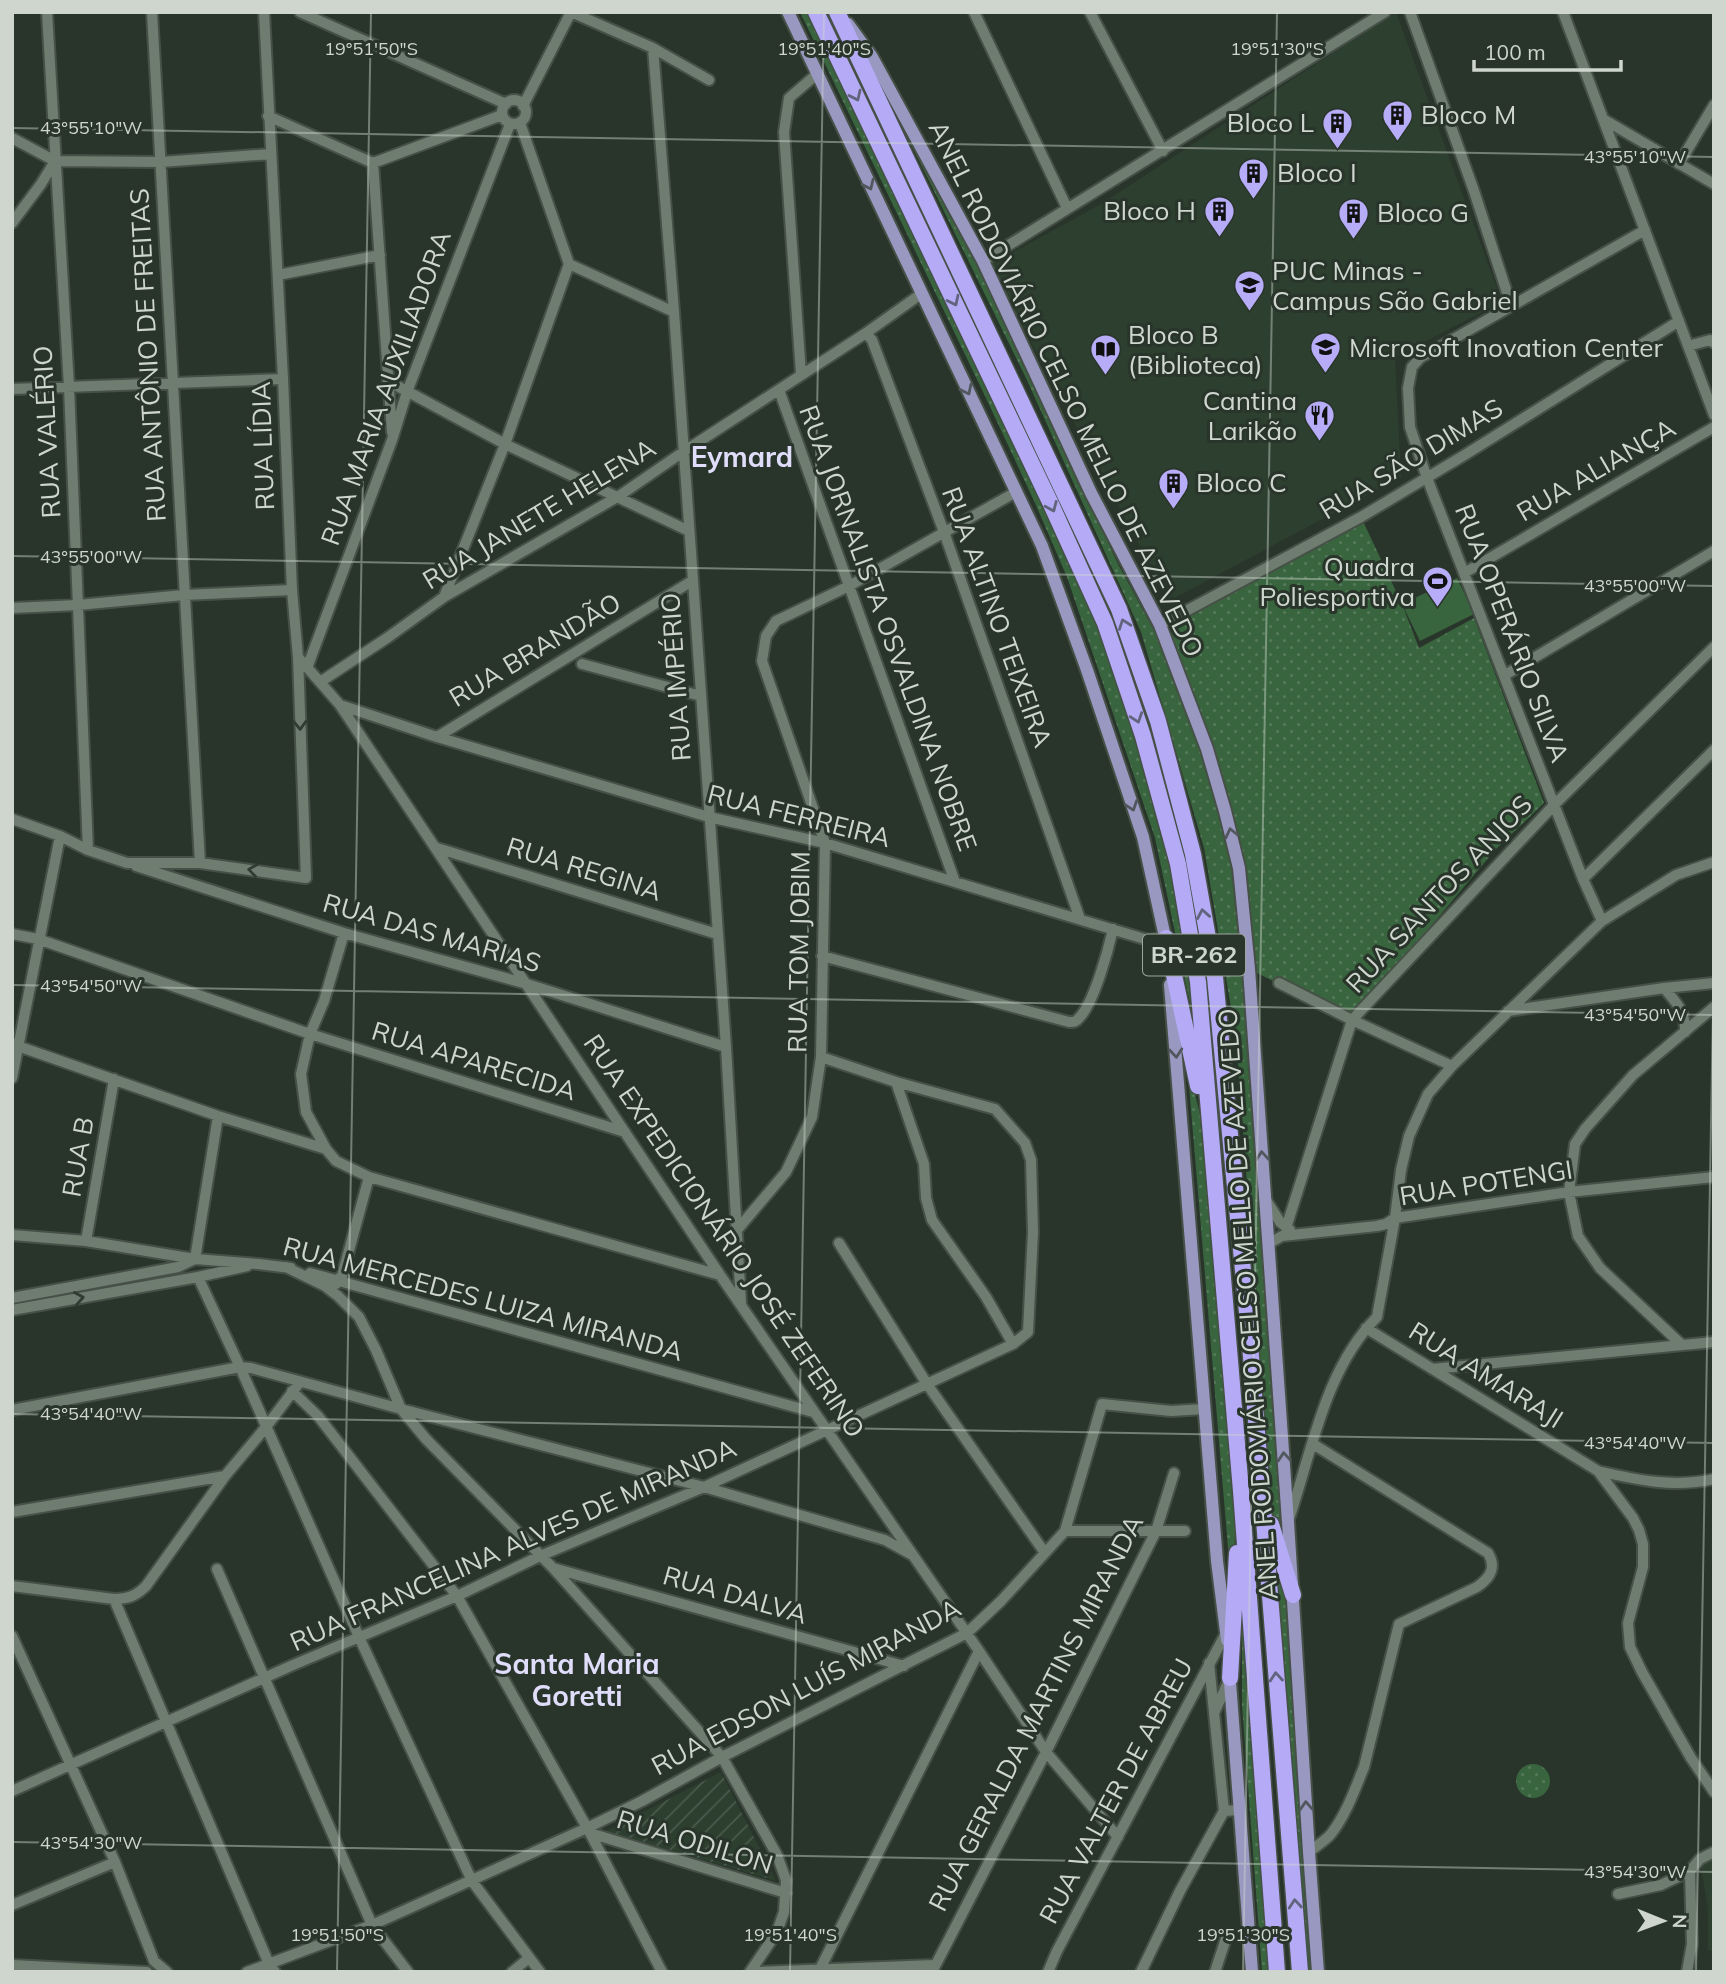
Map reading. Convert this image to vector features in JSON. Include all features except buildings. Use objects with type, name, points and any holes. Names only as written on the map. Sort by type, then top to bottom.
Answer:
[{"type":"highway","name":"ANEL RODOVIÁRIO CELSO MELLO DE AZEVEDO","points":[[816,12],[1105,623],[1143,736],[1178,864],[1198,982],[1241,1491],[1277,1972]]},
{"type":"highway","name":"ANEL RODOVIÁRIO CELSO MELLO DE AZEVEDO","points":[[838,12],[1119,609],[1158,721],[1193,854],[1215,977],[1249,1330],[1300,1972]]},
{"type":"highway","points":[[1166,938],[1212,1149]]},
{"type":"highway","points":[[1230,1678],[1241,1491]]},
{"type":"highway","points":[[1262,1493],[1293,1595]]},
{"type":"main road","name":"ANEL RODOVIÁRIO CELSO MELLO DE AZEVEDO","points":[[788,12],[1042,546],[1143,837],[1166,938],[1217,1561],[1230,1678],[1252,1972]]},
{"type":"main road","name":"ANEL RODOVIÁRIO CELSO MELLO DE AZEVEDO","points":[[838,12],[872,57],[983,261],[1091,494],[1160,625],[1207,749],[1239,868],[1249,969],[1318,1972]]},
{"type":"street","name":"RUA VALÉRIO","points":[[47,12],[69,387],[88,850]]},
{"type":"street","name":"RUA ANTÔNIO DE FREITAS","points":[[152,12],[200,863]]},
{"type":"street","name":"RUA LÍDIA","points":[[200,863],[306,878],[298,657],[292,590],[284,379],[264,12]]},
{"type":"street","points":[[300,12],[509,116]]},
{"type":"street","points":[[444,597],[505,444],[569,264],[509,116],[513,101],[523,106],[571,12],[653,48],[709,79]]},
{"type":"street","points":[[974,12],[1067,208]]},
{"type":"street","points":[[1090,12],[1163,151]]},
{"type":"street","points":[[983,261],[1385,12]]},
{"type":"street","points":[[1410,12],[1474,191],[1511,305],[1645,230]]},
{"type":"street","points":[[1563,12],[1714,415]]},
{"type":"street","name":"RUA IMPÉRIO","points":[[653,48],[726,1047],[741,1303]]},
{"type":"street","points":[[802,374],[785,132],[789,98],[817,74]]},
{"type":"street","points":[[1679,164],[1714,105]]},
{"type":"street","name":"RUA MARIA AUXILIADORA","points":[[307,668],[509,116],[525,114],[523,106]]},
{"type":"street","points":[[268,116],[373,163],[509,116]]},
{"type":"street","points":[[1603,119],[1714,184]]},
{"type":"street","points":[[12,138],[55,161],[161,162],[270,154]]},
{"type":"street","points":[[12,223],[55,161]]},
{"type":"street","points":[[373,163],[392,440]]},
{"type":"street","points":[[41,184],[57,191]]},
{"type":"street","points":[[278,275],[380,255]]},
{"type":"street","points":[[569,264],[674,312]]},
{"type":"street","name":"RUA JANETE HELENA","points":[[320,682],[444,597],[619,496],[921,294]]},
{"type":"street","name":"RUA OPERÁRIO SILVA","points":[[1511,305],[1420,358],[1412,367],[1408,388],[1410,427],[1427,478],[1466,572],[1583,879],[1602,921]]},
{"type":"street","name":"RUA SÃO DIMAS","points":[[1160,625],[1427,478],[1679,321]]},
{"type":"street","name":"RUA ALTINO TEIXEIRA","points":[[866,333],[872,340],[944,532],[1080,919]]},
{"type":"street","points":[[1688,346],[1712,339]]},
{"type":"street","points":[[12,389],[284,379]]},
{"type":"street","points":[[388,381],[505,444],[689,531]]},
{"type":"street","name":"RUA JORNALISTA OSVALDINA NOBRE","points":[[779,390],[955,882]]},
{"type":"street","name":"RUA ALIANÇA","points":[[1466,572],[1714,428]]},
{"type":"street","points":[[849,586],[1016,492]]},
{"type":"street","points":[[1505,675],[1714,551]]},
{"type":"street","name":"RUA BRANDÃO","points":[[437,737],[692,581]]},
{"type":"street","name":"RUA TOM JOBIM","points":[[737,1230],[786,1172],[812,1117],[821,1057],[825,843],[762,660],[766,636],[776,621],[849,586]]},
{"type":"street","points":[[12,608],[292,590]]},
{"type":"street","name":"RUA SANTOS ANJOS","points":[[1286,1228],[1352,1020],[1555,805],[1714,646]]},
{"type":"street","name":"RUA EXPEDICIONÁRIO JOSÉ ZEFERINO","points":[[298,657],[340,705],[720,1275],[1046,1752],[1118,1837]]},
{"type":"street","points":[[582,664],[701,696]]},
{"type":"street","name":"RUA FERREIRA","points":[[340,705],[437,737],[709,817],[825,843],[1148,940],[1166,938]]},
{"type":"street","points":[[1583,879],[1714,750]]},
{"type":"street","name":"RUA DAS MARIAS","points":[[12,818],[88,850],[344,933],[527,984],[726,1047]]},
{"type":"street","points":[[12,1078],[15,1045],[60,836]]},
{"type":"street","name":"RUA REGINA","points":[[437,848],[717,933]]},
{"type":"street","points":[[1288,1522],[1328,1398],[1346,1357],[1377,1317],[1401,1170],[1409,1136],[1428,1094],[1452,1066],[1602,921],[1676,875],[1714,862]]},
{"type":"street","points":[[127,863],[200,863]]},
{"type":"street","points":[[822,956],[1074,1022],[1080,1018],[1089,1001],[1107,958],[1113,929]]},
{"type":"street","points":[[344,933],[324,1001],[310,1034],[301,1074],[306,1112],[326,1149],[336,1161],[369,1177],[720,1275]]},
{"type":"street","name":"RUA APARECIDA","points":[[12,934],[38,939],[310,1034],[625,1132]]},
{"type":"street","points":[[1279,983],[1452,1066]]},
{"type":"street","points":[[1508,1011],[1714,983]]},
{"type":"street","points":[[1664,988],[1684,1015],[1685,1032]]},
{"type":"street","points":[[1682,1345],[1600,1268],[1578,1236],[1569,1192],[1575,1144],[1585,1129],[1633,1075],[1714,1007]]},
{"type":"street","points":[[15,1045],[218,1116],[326,1149]]},
{"type":"street","points":[[821,1057],[896,1082],[924,1164],[926,1198],[932,1220],[986,1297],[1013,1344]]},
{"type":"street","name":"RUA B","points":[[86,1241],[114,1079]]},
{"type":"street","name":"RUA FRANCELINA ALVES DE MIRANDA","points":[[12,1791],[457,1596],[540,1556],[704,1488],[1013,1344],[1028,1332],[1033,1232],[1031,1160],[1025,1143],[995,1109],[896,1082]]},
{"type":"street","points":[[12,1298],[178,1267],[195,1259],[218,1116]]},
{"type":"street","points":[[338,1296],[337,1280],[342,1276],[369,1177]]},
{"type":"street","name":"RUA POTENGI","points":[[1268,1244],[1282,1236],[1377,1226],[1395,1219],[1569,1192],[1714,1177]]},
{"type":"street","points":[[1265,1198],[1286,1228],[1303,1235]]},
{"type":"street","name":"RUA MERCEDES LUIZA MIRANDA","points":[[12,1235],[86,1241],[195,1259],[286,1267],[813,1412]]},
{"type":"street","points":[[839,1243],[928,1384],[1045,1552]]},
{"type":"street","points":[[12,1310],[258,1264]]},
{"type":"street","points":[[286,1267],[325,1286],[359,1317],[401,1409],[426,1439],[553,1567],[722,1757],[777,1855],[786,1880],[784,1912],[776,1932],[750,1972]]},
{"type":"street","points":[[198,1277],[359,1637],[472,1881],[540,1972]]},
{"type":"street","name":"RUA AMARAJI","points":[[1366,1328],[1598,1471],[1633,1518],[1643,1544],[1643,1567],[1628,1623],[1630,1647],[1691,1758],[1714,1792]]},
{"type":"street","points":[[1432,1368],[1714,1342]]},
{"type":"street","points":[[12,1410],[240,1367],[704,1488],[885,1540],[915,1557]]},
{"type":"street","points":[[12,1586],[114,1599],[138,1594],[225,1476],[301,1381]]},
{"type":"street","points":[[292,1391],[318,1416],[457,1596],[589,1830],[662,1972]]},
{"type":"street","points":[[1185,1531],[1065,1531],[1102,1404],[1171,1411],[1204,1409]]},
{"type":"street","points":[[1308,1852],[1332,1833],[1361,1774],[1399,1624],[1477,1587],[1488,1579],[1493,1569],[1488,1553],[1313,1444]]},
{"type":"street","points":[[1598,1471],[1663,1483],[1696,1483],[1714,1479]]},
{"type":"street","name":"RUA GERALDA MARTINS MIRANDA","points":[[933,1968],[1046,1752],[1156,1531],[1174,1473]]},
{"type":"street","points":[[12,1512],[225,1476]]},
{"type":"street","name":"RUA EDSON LUÍS MIRANDA","points":[[247,1972],[272,1968],[589,1830],[722,1757],[967,1633],[1001,1601],[1065,1531]]},
{"type":"street","name":"RUA DALVA","points":[[553,1567],[904,1666]]},
{"type":"street","points":[[217,1569],[372,1926],[408,1972]]},
{"type":"street","points":[[114,1599],[272,1968]]},
{"type":"street","name":"RUA VALTER DE ABREU","points":[[1048,1972],[1226,1633]]},
{"type":"street","points":[[12,1636],[115,1862],[154,1961],[167,1972]]},
{"type":"street","points":[[820,1969],[979,1651]]},
{"type":"street","points":[[1141,1972],[1180,1891],[1224,1811],[1209,1663]]},
{"type":"street","points":[[1214,1712],[1230,1678]]},
{"type":"street","points":[[1224,1811],[1240,1810]]},
{"type":"street","name":"RUA ODILON","points":[[589,1830],[786,1893]]},
{"type":"street","points":[[1618,1894],[1661,1885],[1690,1871],[1700,1859],[1714,1852]]},
{"type":"street","points":[[12,1905],[115,1862]]},
{"type":"street","points":[[1687,1972],[1692,1944],[1690,1871]]},
{"type":"street","points":[[1215,1972],[1227,1935]]},
{"type":"street","points":[[512,1972],[529,1958]]},
{"type":"street","points":[[12,1965],[55,1970],[147,1972]]},
{"type":"street","points":[[757,1972],[933,1968]]},
{"type":"shaded area","name":"PUC Minas - Campus São Gabriel","points":[[1396,12],[1502,302],[1395,357],[1401,477],[1169,601],[990,265],[1101,204]]},
{"type":"shaded area","points":[[721,1772],[776,1881],[607,1831]]},
{"type":"shaded area","points":[[1714,1859],[1714,1952],[1708,1950],[1708,1911],[1701,1865]]},
{"type":"green space","points":[[800,12],[812,12],[1071,563],[1109,653],[1146,766],[1176,892],[1197,1036],[1155,838],[1067,577],[985,396]]},
{"type":"green space","points":[[904,130],[910,136],[996,302],[1118,564],[1156,634],[1197,737],[1233,860],[1225,811],[1160,625],[1361,517],[1402,604],[1419,648],[1474,618],[1544,803],[1495,850],[1352,1020],[1249,969],[1249,1044],[1286,1561],[1271,1506],[1236,1037],[1204,848],[1141,632],[1026,378]]},
{"type":"green space","name":"Quadra Poliesportiva","points":[[1457,578],[1474,614],[1420,641],[1402,604]]},
{"type":"green space","points":[[1187,1062],[1206,1138],[1236,1516],[1232,1595]]},
{"type":"green space","points":[[1275,1548],[1288,1597],[1312,1972],[1308,1972]]},
{"type":"green space","points":[[1242,1603],[1272,1972],[1262,1972],[1242,1706]]},
{"type":"green space","points":[[1533,1764],[1545,1769],[1550,1781],[1545,1793],[1533,1798],[1521,1793],[1516,1781],[1521,1769]]},
{"type":"place","name":"Bloco M","points":[[1398,142]]},
{"type":"place","name":"Bloco L","points":[[1337,150]]},
{"type":"place","name":"Bloco I","points":[[1254,200]]},
{"type":"place","name":"Bloco H","points":[[1219,238]]},
{"type":"place","name":"Bloco G","points":[[1354,240]]},
{"type":"place","name":"PUC Minas - Campus São Gabriel","points":[[1249,313]]},
{"type":"place","name":"Microsoft Inovation Center","points":[[1326,375]]},
{"type":"place","name":"Bloco B (Biblioteca)","points":[[1105,377]]},
{"type":"place","name":"Cantina Larikão","points":[[1320,443]]},
{"type":"place","name":"Bloco C","points":[[1173,510]]},
{"type":"place","name":"Quadra Poliesportiva","points":[[1438,609]]},
{"type":"district","name":"Eymard","points":[[742,457]]},
{"type":"district","name":"Santa Maria Goretti","points":[[577,1680]]}]
